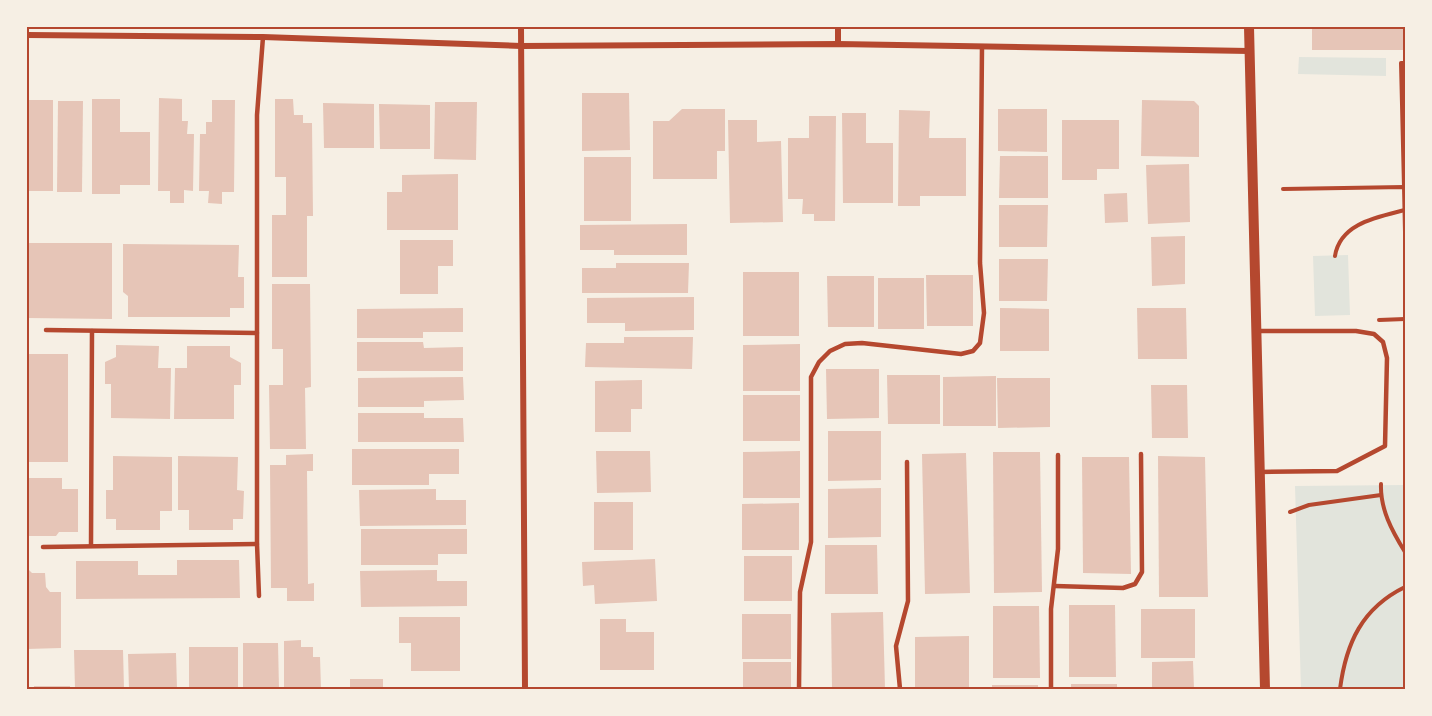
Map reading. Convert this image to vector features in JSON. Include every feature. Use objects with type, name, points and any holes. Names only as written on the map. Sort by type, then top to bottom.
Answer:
[{"type":"street","points":[[521,27],[525,689]]},
{"type":"street","points":[[838,27],[838,44]]},
{"type":"street","points":[[1249,27],[1265,689]]},
{"type":"street","points":[[27,35],[263,37],[521,46],[838,44],[1249,51]]},
{"type":"lane","points":[[259,596],[257,115],[263,37]]},
{"type":"lane","points":[[799,689],[800,592],[811,542],[811,377],[819,362],[830,351],[845,344],[862,343],[961,354],[973,351],[980,343],[984,313],[980,264],[982,47]]},
{"type":"lane","points":[[46,330],[257,333]]},
{"type":"lane","points":[[1257,331],[1356,330],[1374,334],[1383,342],[1387,358],[1385,446],[1337,471],[1259,472]]},
{"type":"lane","points":[[91,545],[92,331]]},
{"type":"lane","points":[[1055,586],[1123,588],[1135,584],[1142,572],[1141,454]]},
{"type":"lane","points":[[1051,689],[1051,609],[1058,549],[1058,455]]},
{"type":"lane","points":[[900,689],[896,646],[908,601],[907,462]]},
{"type":"lane","points":[[43,547],[257,544]]},
{"type":"path","points":[[1405,63],[1401,63],[1405,232]]},
{"type":"path","points":[[1283,189],[1404,188]]},
{"type":"path","points":[[1335,256],[1341,240],[1355,225],[1405,210]]},
{"type":"path","points":[[1381,484],[1381,495],[1388,523],[1405,552]]},
{"type":"path","points":[[1290,512],[1310,505],[1381,495]]},
{"type":"path","points":[[1340,689],[1343,668],[1355,634],[1372,608],[1405,587]]},
{"type":"shaded area","points":[[1299,57],[1386,58],[1386,76],[1298,74]]},
{"type":"shaded area","points":[[1348,255],[1350,315],[1315,316],[1313,256]]},
{"type":"shaded area","points":[[1405,485],[1405,689],[1301,689],[1295,486]]},
{"type":"building","points":[[1312,27],[1404,27],[1404,50],[1312,50]]},
{"type":"building","points":[[582,93],[629,93],[630,150],[582,151]]},
{"type":"building","points":[[159,98],[182,99],[182,121],[188,121],[187,134],[194,134],[193,191],[184,190],[184,203],[170,203],[170,191],[158,191]]},
{"type":"building","points":[[92,99],[120,99],[120,132],[150,132],[150,185],[120,185],[120,194],[92,194]]},
{"type":"building","points":[[275,99],[293,99],[294,115],[303,115],[303,123],[312,123],[313,216],[307,216],[307,277],[272,277],[272,215],[286,215],[286,177],[275,177]]},
{"type":"building","points":[[28,100],[53,100],[53,191],[27,191]]},
{"type":"building","points":[[212,100],[235,100],[234,192],[222,192],[222,204],[208,203],[209,191],[199,191],[200,134],[206,134],[206,122],[212,122]]},
{"type":"building","points":[[1142,100],[1194,101],[1199,106],[1199,157],[1141,156]]},
{"type":"building","points":[[58,101],[83,101],[82,192],[57,192]]},
{"type":"building","points":[[435,102],[477,102],[476,160],[434,159]]},
{"type":"building","points":[[323,103],[374,104],[374,148],[324,148]]},
{"type":"building","points":[[379,104],[430,105],[430,149],[380,149]]},
{"type":"building","points":[[682,109],[725,109],[725,151],[717,151],[717,179],[653,179],[653,121],[669,121]]},
{"type":"building","points":[[998,109],[1047,109],[1047,152],[998,151]]},
{"type":"building","points":[[899,110],[930,111],[929,138],[966,138],[966,196],[920,196],[920,206],[898,206]]},
{"type":"building","points":[[842,113],[866,113],[866,143],[893,143],[893,203],[843,203]]},
{"type":"building","points":[[809,116],[836,116],[835,221],[814,221],[814,214],[802,214],[803,199],[788,199],[788,138],[809,138]]},
{"type":"building","points":[[728,120],[757,120],[757,142],[781,141],[783,222],[730,223]]},
{"type":"building","points":[[1062,120],[1119,120],[1119,169],[1097,169],[1097,180],[1062,180]]},
{"type":"building","points":[[1000,156],[1048,156],[1048,198],[999,198]]},
{"type":"building","points":[[584,157],[631,157],[631,221],[584,221]]},
{"type":"building","points":[[1189,164],[1190,222],[1148,224],[1146,165]]},
{"type":"building","points":[[458,174],[458,230],[387,230],[387,192],[402,192],[402,175]]},
{"type":"building","points":[[1127,193],[1128,222],[1105,223],[1104,194]]},
{"type":"building","points":[[999,205],[1048,205],[1047,247],[999,247]]},
{"type":"building","points":[[687,224],[687,255],[614,255],[614,250],[580,250],[580,225]]},
{"type":"building","points":[[1185,236],[1185,284],[1152,286],[1151,237]]},
{"type":"building","points":[[400,240],[453,240],[453,266],[438,266],[438,294],[400,294]]},
{"type":"building","points":[[27,243],[112,243],[112,319],[27,318]]},
{"type":"building","points":[[123,244],[239,245],[238,277],[244,277],[244,308],[230,308],[230,317],[128,317],[128,296],[123,292]]},
{"type":"building","points":[[999,259],[1048,259],[1047,301],[999,301]]},
{"type":"building","points":[[616,263],[689,263],[688,293],[582,293],[582,268],[616,268]]},
{"type":"building","points":[[743,272],[799,272],[799,336],[743,336]]},
{"type":"building","points":[[926,275],[973,275],[973,326],[927,326]]},
{"type":"building","points":[[827,276],[874,276],[874,327],[828,327]]},
{"type":"building","points":[[878,278],[924,278],[924,329],[878,329]]},
{"type":"building","points":[[272,284],[310,284],[311,387],[305,388],[306,449],[270,449],[269,385],[283,385],[283,349],[272,349]]},
{"type":"building","points":[[694,297],[694,330],[625,331],[625,323],[587,323],[587,298]]},
{"type":"building","points":[[463,308],[463,332],[423,332],[423,338],[357,338],[357,309]]},
{"type":"building","points":[[1000,308],[1049,309],[1049,351],[1000,351]]},
{"type":"building","points":[[1137,308],[1186,308],[1187,359],[1138,359]]},
{"type":"building","points":[[624,337],[693,337],[692,369],[585,367],[586,343],[624,343]]},
{"type":"building","points":[[357,342],[423,342],[424,348],[463,347],[463,371],[357,371]]},
{"type":"building","points":[[800,344],[800,391],[743,391],[743,345]]},
{"type":"building","points":[[116,345],[159,346],[158,368],[171,368],[170,419],[111,418],[111,384],[105,384],[105,362],[116,357]]},
{"type":"building","points":[[187,346],[230,346],[230,357],[241,363],[241,385],[234,385],[234,419],[174,419],[175,368],[187,368]]},
{"type":"building","points":[[27,354],[68,354],[68,462],[27,462]]},
{"type":"building","points":[[826,369],[879,369],[879,418],[827,419]]},
{"type":"building","points":[[887,375],[940,375],[940,424],[888,424]]},
{"type":"building","points":[[996,376],[996,426],[943,426],[943,377]]},
{"type":"building","points":[[463,377],[464,400],[424,401],[424,407],[358,407],[358,378]]},
{"type":"building","points":[[997,378],[1050,378],[1050,427],[998,428]]},
{"type":"building","points":[[642,380],[642,409],[631,409],[631,432],[595,432],[595,381]]},
{"type":"building","points":[[1151,385],[1187,385],[1188,438],[1152,438]]},
{"type":"building","points":[[743,395],[800,395],[800,441],[743,441]]},
{"type":"building","points":[[358,413],[424,413],[424,418],[463,418],[464,442],[358,442]]},
{"type":"building","points":[[828,431],[881,431],[881,480],[828,481]]},
{"type":"building","points":[[352,449],[459,449],[459,474],[429,474],[429,485],[352,485]]},
{"type":"building","points":[[596,451],[650,451],[651,492],[597,493]]},
{"type":"building","points":[[800,451],[800,498],[743,498],[743,452]]},
{"type":"building","points":[[993,452],[1040,452],[1042,592],[994,593]]},
{"type":"building","points":[[966,453],[970,593],[925,594],[922,454]]},
{"type":"building","points":[[313,454],[313,471],[307,471],[308,584],[314,583],[314,601],[287,601],[287,588],[271,588],[270,465],[286,465],[286,455]]},
{"type":"building","points":[[113,456],[172,457],[172,511],[160,511],[160,530],[116,530],[116,519],[106,519],[106,490],[113,490]]},
{"type":"building","points":[[178,456],[238,457],[237,490],[244,491],[243,519],[233,519],[233,530],[189,530],[189,510],[178,510]]},
{"type":"building","points":[[1158,456],[1205,457],[1208,597],[1159,597]]},
{"type":"building","points":[[1082,457],[1129,457],[1131,574],[1083,573]]},
{"type":"building","points":[[27,478],[62,478],[62,489],[78,489],[78,532],[59,532],[56,536],[27,536]]},
{"type":"building","points":[[881,488],[881,537],[828,538],[828,489]]},
{"type":"building","points":[[436,489],[436,500],[466,500],[466,525],[360,526],[359,490]]},
{"type":"building","points":[[594,502],[633,502],[633,550],[594,550]]},
{"type":"building","points":[[799,503],[799,550],[742,550],[742,504]]},
{"type":"building","points":[[361,529],[467,529],[467,554],[438,554],[438,565],[361,565]]},
{"type":"building","points":[[825,545],[877,545],[878,594],[825,594]]},
{"type":"building","points":[[744,556],[792,556],[792,601],[744,601]]},
{"type":"building","points":[[655,559],[657,601],[595,604],[594,585],[583,586],[582,562]]},
{"type":"building","points":[[177,560],[239,560],[240,598],[76,599],[76,561],[138,561],[138,575],[177,575]]},
{"type":"building","points":[[27,568],[32,573],[45,573],[46,587],[50,592],[61,592],[61,648],[27,649]]},
{"type":"building","points":[[437,570],[437,581],[467,581],[467,606],[361,607],[360,571]]},
{"type":"building","points":[[1069,605],[1115,605],[1116,677],[1069,677]]},
{"type":"building","points":[[993,606],[1039,606],[1040,678],[993,678]]},
{"type":"building","points":[[1141,609],[1195,609],[1195,658],[1141,658]]},
{"type":"building","points":[[883,612],[885,689],[832,689],[831,613]]},
{"type":"building","points":[[742,614],[791,614],[791,659],[742,659]]},
{"type":"building","points":[[399,617],[460,617],[460,671],[411,671],[411,643],[399,643]]},
{"type":"building","points":[[600,619],[626,619],[626,632],[654,632],[654,670],[600,670]]},
{"type":"building","points":[[969,636],[969,689],[915,689],[915,637]]},
{"type":"building","points":[[301,640],[301,647],[313,647],[313,657],[320,657],[321,689],[284,689],[284,641]]},
{"type":"building","points":[[243,643],[278,643],[279,689],[243,689]]},
{"type":"building","points":[[189,647],[238,647],[238,689],[189,689]]},
{"type":"building","points":[[74,650],[123,650],[124,689],[75,689]]},
{"type":"building","points":[[176,653],[177,689],[129,689],[128,654]]},
{"type":"building","points":[[1193,661],[1194,689],[1152,689],[1152,662]]},
{"type":"building","points":[[743,662],[791,662],[791,689],[743,689]]},
{"type":"building","points":[[350,679],[383,679],[383,689],[350,689]]},
{"type":"building","points":[[1071,684],[1117,684],[1117,689],[1071,689]]},
{"type":"building","points":[[992,685],[1038,685],[1038,689],[992,689]]},
{"type":"building","points":[[34,686],[70,686],[70,689],[34,689]]},
{"type":"building","points":[[416,687],[467,687],[467,689],[416,689]]}]
